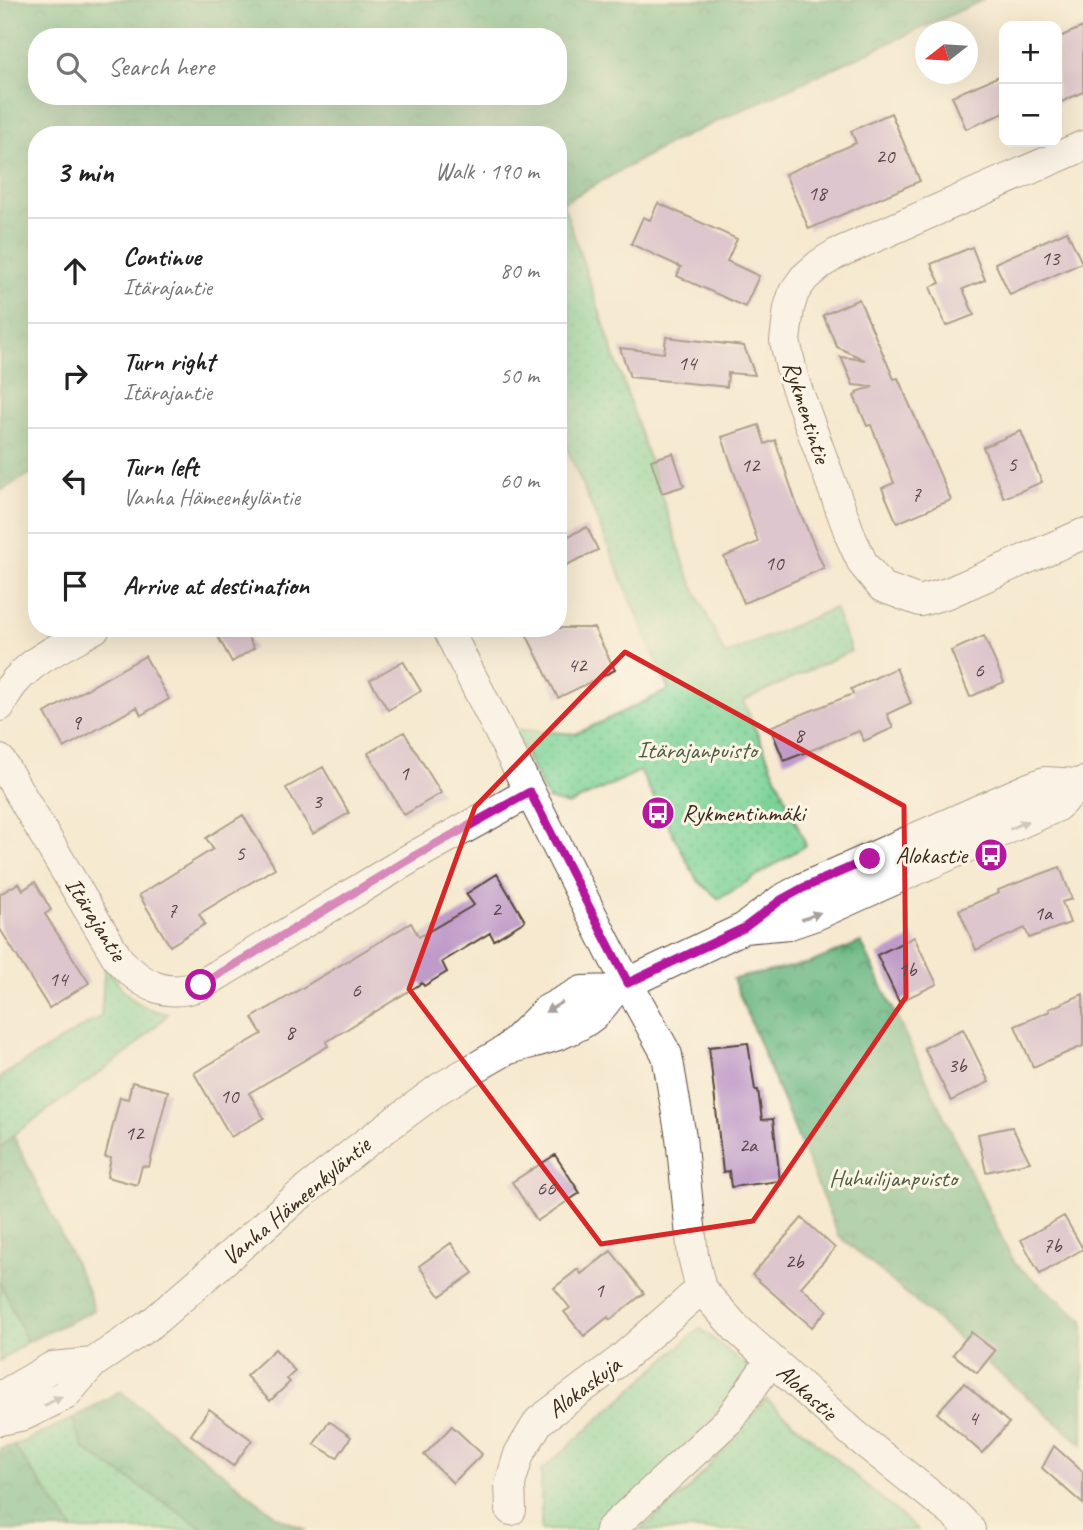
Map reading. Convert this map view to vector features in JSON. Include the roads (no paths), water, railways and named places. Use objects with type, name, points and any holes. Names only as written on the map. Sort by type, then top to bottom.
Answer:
[{"type":"street","name":"Rykmentintie","points":[[1083,146],[836,254],[820,264],[804,278],[794,292],[785,341],[794,381],[852,540],[863,564],[882,587],[920,601],[948,593],[1083,534]]},
{"type":"street","points":[[0,706],[6,691],[19,676],[43,658],[79,637]]},
{"type":"street","points":[[452,637],[530,792],[621,986]]},
{"type":"street","name":"Itärajantie","points":[[0,760],[118,959],[147,985],[173,991],[188,990],[201,985],[411,858],[530,792]]},
{"type":"street","name":"Vanha Hämeenkyläntie","points":[[0,1420],[24,1415],[65,1395],[93,1363],[152,1323],[295,1199],[440,1088],[506,1050],[558,1035],[578,1025],[594,1015],[621,986],[744,928],[790,924],[816,915],[1056,807],[1081,783]]},
{"type":"street","name":"Alokastie","points":[[621,986],[667,1055],[681,1137],[693,1256],[701,1289],[737,1329],[771,1360],[854,1434],[948,1508],[970,1530]]},
{"type":"street","name":"Alokaskuja","points":[[511,1510],[510,1484],[519,1454],[539,1421],[619,1361],[701,1289]]},
{"type":"street","points":[[610,1530],[729,1420],[771,1360]]},
{"type":"street","name":"Vanha Hämeenkyläntie","points":[[0,1397],[52,1367],[93,1363]]},
{"type":"place","name":"Rykmentinmäki","points":[[658,813]]},
{"type":"place","name":"Alokastie","points":[[991,855]]},
{"type":"park label","name":"Itärajanpuisto","points":[[697,750]]},
{"type":"park label","name":"Huhuilijanpuisto","points":[[893,1178]]}]
